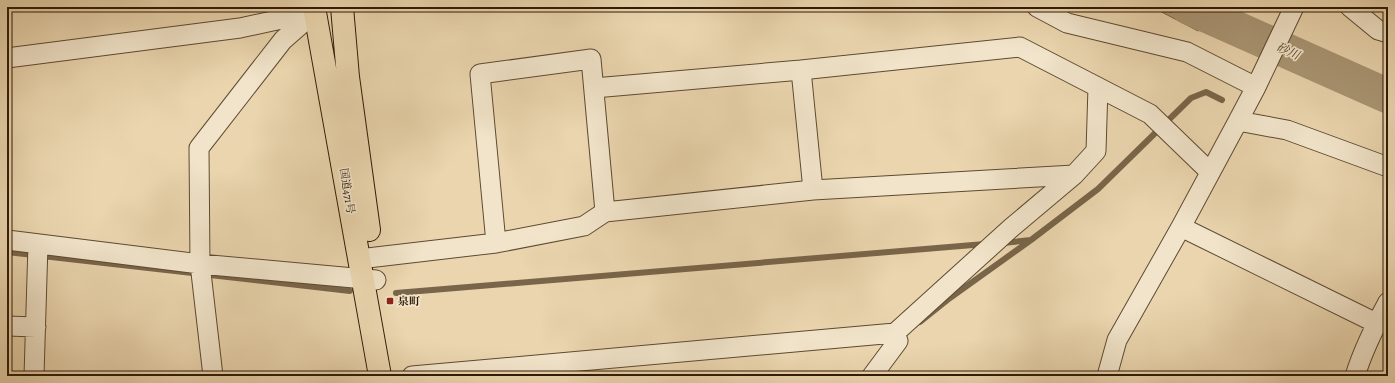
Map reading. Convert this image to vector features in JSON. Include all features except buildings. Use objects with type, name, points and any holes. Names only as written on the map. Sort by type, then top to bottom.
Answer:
[{"type":"highway","name":"国道471号","points":[[342,7],[380,376]]},
{"type":"highway","name":"国道471号","points":[[315,9],[368,270],[392,376]]},
{"type":"street","points":[[1037,7],[1067,23],[1187,52],[1256,87]]},
{"type":"street","points":[[1350,7],[1378,30],[1388,33]]},
{"type":"street","points":[[7,58],[240,28],[315,9]]},
{"type":"street","points":[[213,376],[200,264],[199,148],[283,40],[315,9]]},
{"type":"street","points":[[1107,376],[1117,340],[1181,227],[1256,87],[1290,13]]},
{"type":"street","points":[[594,88],[801,70],[1020,47],[1150,114],[1210,172]]},
{"type":"street","points":[[496,243],[480,74],[590,59],[605,212]]},
{"type":"street","points":[[801,70],[814,190]]},
{"type":"street","points":[[412,376],[895,333],[1006,233],[1074,175],[1096,152],[1098,88]]},
{"type":"street","points":[[1238,121],[1286,130],[1388,167]]},
{"type":"street","points":[[7,240],[200,264],[368,270],[584,226],[605,212],[814,190],[1074,175]]},
{"type":"street","points":[[1181,227],[1376,323]]},
{"type":"street","points":[[34,376],[38,244]]},
{"type":"street","points":[[1355,376],[1360,357],[1388,302]]},
{"type":"street","points":[[7,326],[36,327]]},
{"type":"street","points":[[872,376],[898,341],[895,333]]},
{"type":"water","points":[[1152,7],[1228,7],[1235,10],[1198,31]]},
{"type":"waterway","name":"砂川","points":[[1188,7],[1388,96]]},
{"type":"waterway","points":[[920,322],[950,298],[1031,240],[1098,189],[1191,98],[1206,92],[1222,100]]},
{"type":"waterway","points":[[1003,243],[1031,240]]},
{"type":"waterway","points":[[396,293],[985,244]]},
{"type":"waterway","points":[[7,252],[350,291]]},
{"type":"place","name":"泉町","points":[[390,301]]}]
